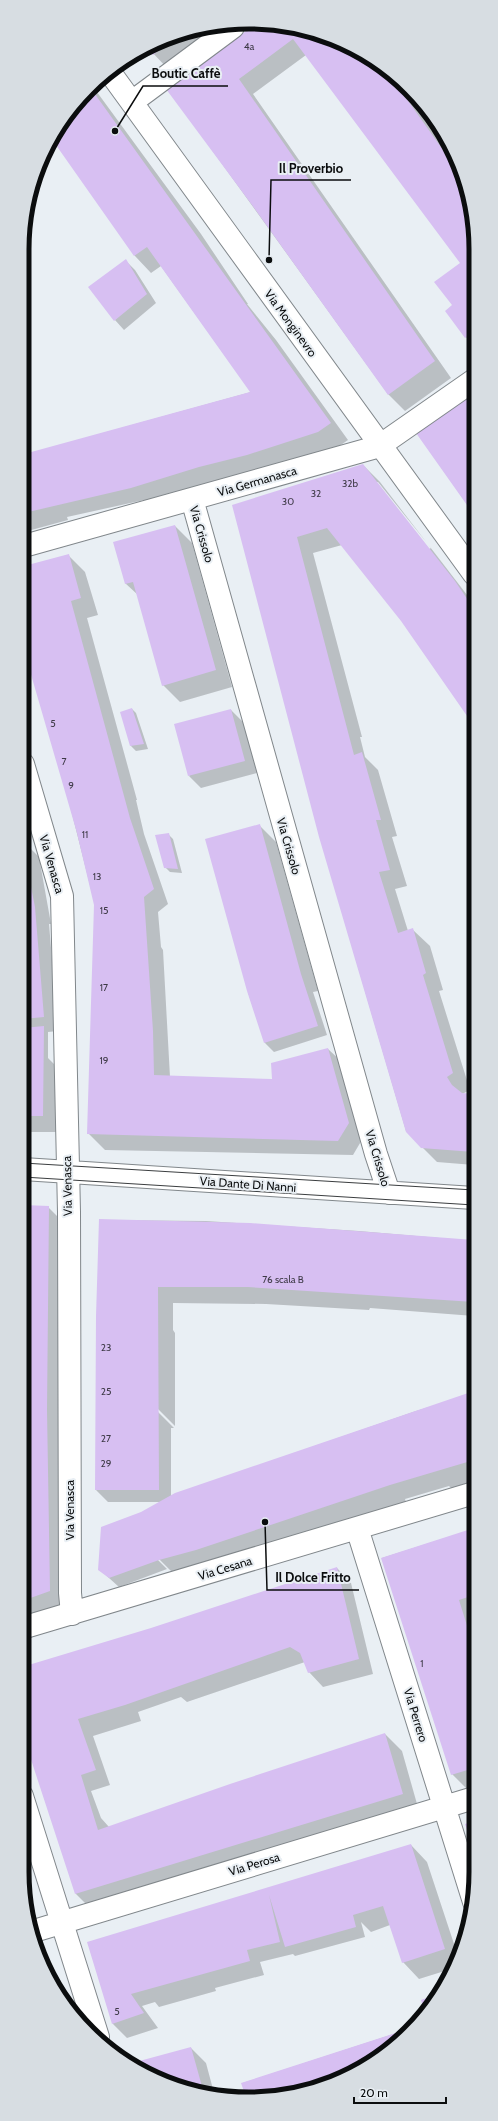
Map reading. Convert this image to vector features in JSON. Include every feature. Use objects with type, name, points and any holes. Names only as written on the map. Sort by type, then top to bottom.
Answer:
[{"type":"street","points":[[132,102],[229,30]]},
{"type":"street","name":"Via Monginevro","points":[[113,76],[469,567]]},
{"type":"street","name":"Via Germanasca","points":[[29,545],[379,445],[469,383]]},
{"type":"street","name":"Via Crissolo","points":[[192,499],[374,1146],[389,1193]]},
{"type":"street","name":"Via Venasca","points":[[29,784],[62,896],[66,1171],[69,1212],[70,1585],[72,1614]]},
{"type":"street","name":"Via Dante Di Nanni","points":[[29,1169],[469,1198]]},
{"type":"street","name":"Via Cesana","points":[[29,1626],[469,1495]]},
{"type":"street","name":"Via Perrero","points":[[357,1528],[469,1886]]},
{"type":"street","name":"Via Perosa","points":[[36,1930],[62,1921],[469,1800]]},
{"type":"street","points":[[29,1818],[96,2030]]},
{"type":"building","points":[[249,29],[263,29],[306,36],[359,58],[383,74],[399,88],[449,159],[462,192],[469,235],[469,335],[465,338],[445,311],[452,305],[434,282],[460,263],[293,39],[239,79],[435,361],[388,395],[252,205],[166,89]]},
{"type":"building","points":[[163,47],[153,55],[151,52]]},
{"type":"building","points":[[94,92],[331,423],[318,432],[247,455],[199,467],[131,488],[29,512],[29,453],[250,392],[147,247],[134,256],[56,144],[74,115]]},
{"type":"building","points":[[126,259],[147,294],[114,321],[88,287]]},
{"type":"building","points":[[469,396],[469,508],[416,433]]},
{"type":"building","points":[[363,464],[455,581],[469,602],[469,719],[401,621],[327,528],[297,537],[354,755],[362,752],[381,820],[376,820],[390,870],[379,872],[398,933],[413,928],[426,973],[423,975],[453,1073],[447,1077],[452,1085],[462,1093],[469,1094],[469,1152],[421,1148],[406,1132],[319,837],[232,505]]},
{"type":"building","points":[[175,525],[216,670],[162,686],[133,582],[125,584],[113,542]]},
{"type":"building","points":[[69,554],[81,598],[71,601],[130,818],[154,889],[144,897],[153,1031],[154,1075],[272,1079],[271,1063],[328,1048],[349,1123],[338,1141],[87,1134],[94,905],[77,833],[29,668],[29,565]]},
{"type":"building","points":[[132,708],[144,744],[130,746],[120,712]]},
{"type":"building","points":[[231,709],[245,761],[188,776],[174,724]]},
{"type":"building","points":[[260,824],[301,974],[318,1026],[264,1043],[247,991],[205,839]]},
{"type":"building","points":[[169,833],[178,869],[164,868],[155,835]]},
{"type":"building","points":[[29,877],[35,907],[44,1017],[29,1018]]},
{"type":"building","points":[[44,1026],[43,1116],[29,1116],[29,1027]]},
{"type":"building","points":[[29,1205],[49,1206],[47,1410],[50,1591],[29,1598]]},
{"type":"building","points":[[99,1219],[250,1223],[469,1240],[469,1302],[248,1287],[158,1287],[159,1490],[95,1490],[96,1316]]},
{"type":"building","points":[[469,1393],[469,1461],[390,1485],[196,1550],[159,1560],[109,1578],[98,1570],[101,1527],[141,1512],[175,1493]]},
{"type":"building","points":[[469,1530],[469,1597],[459,1600],[469,1632],[469,1770],[451,1775],[381,1558]]},
{"type":"building","points":[[337,1567],[359,1659],[308,1673],[300,1653],[290,1647],[125,1705],[78,1719],[96,1770],[81,1775],[98,1830],[230,1784],[385,1733],[403,1794],[75,1894],[29,1753],[29,1665],[151,1628]]},
{"type":"building","points":[[469,1823],[469,1836],[465,1824]]},
{"type":"building","points":[[411,1844],[445,1949],[402,1963],[383,1906],[353,1915],[356,1927],[285,1947],[269,1895],[280,1942],[247,1950],[250,1961],[131,1994],[144,2013],[112,2024],[87,1942]]},
{"type":"building","points":[[430,1997],[423,2007],[421,2000]]},
{"type":"building","points":[[401,2031],[383,2047],[359,2063],[306,2085],[263,2092],[244,2092],[241,2083]]},
{"type":"building","points":[[191,2047],[202,2087],[165,2075],[137,2062]]},
{"type":"tram line","points":[[29,1163],[469,1190]]},
{"type":"tram line","points":[[29,1177],[469,1205]]},
{"type":"place","name":"Boutic Caffè","points":[[115,131]]},
{"type":"place","name":"Il Proverbio","points":[[269,260]]},
{"type":"place","name":"Il Dolce Fritto","points":[[265,1522]]}]
